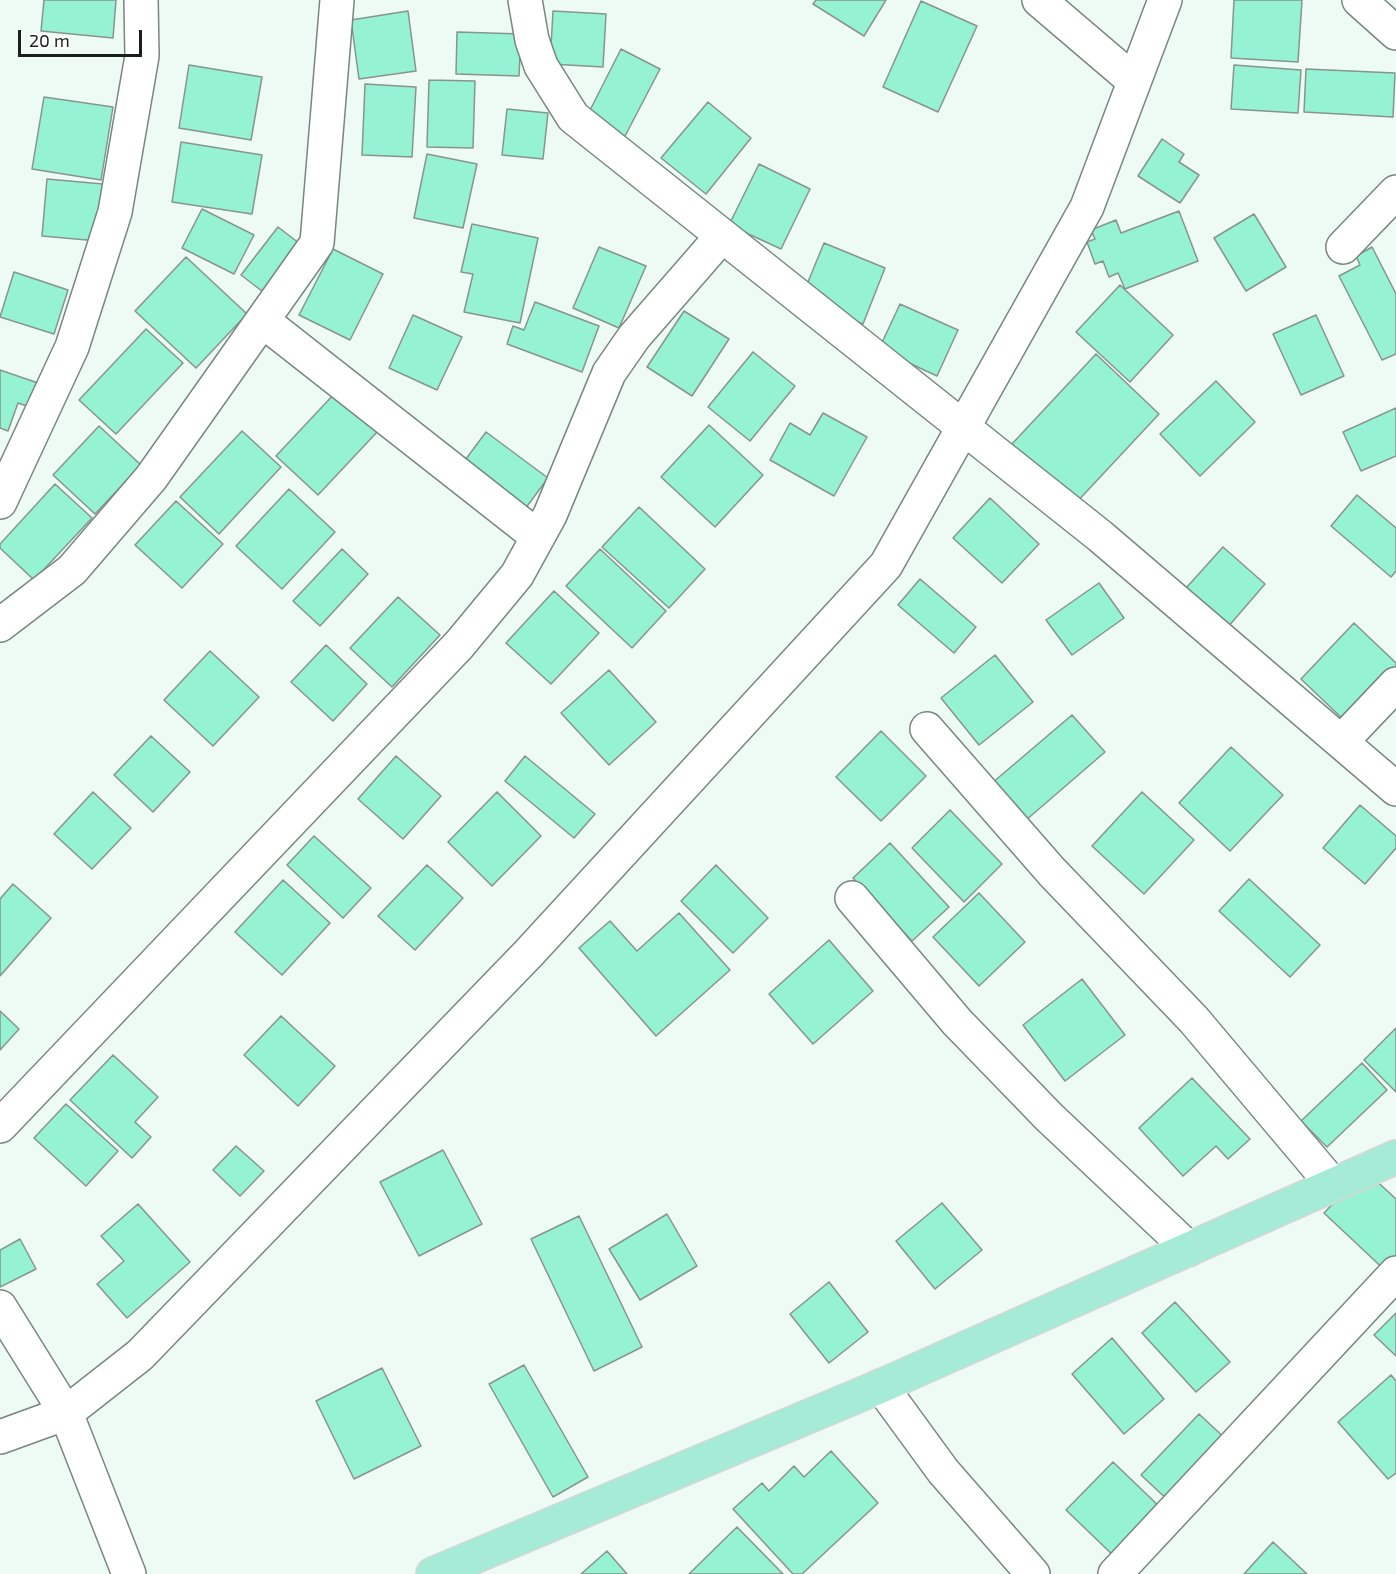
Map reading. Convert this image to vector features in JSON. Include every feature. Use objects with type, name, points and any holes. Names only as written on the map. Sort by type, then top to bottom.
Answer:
[{"type":"main road","points":[[450,1571],[881,1386],[1396,1157]]},
{"type":"street","points":[[0,502],[72,347],[115,212],[142,56],[141,0]]},
{"type":"street","points":[[0,625],[72,570],[151,478],[317,243],[337,0]]},
{"type":"street","points":[[525,0],[532,40],[541,66],[573,117],[962,430],[1100,536],[1396,789]]},
{"type":"street","points":[[1039,0],[1134,81]]},
{"type":"street","points":[[0,1437],[66,1413],[140,1355],[487,997],[886,565],[1087,207],[1165,0]]},
{"type":"street","points":[[1359,0],[1396,33]]},
{"type":"street","points":[[1342,246],[1396,192]]},
{"type":"street","points":[[0,1126],[459,645],[518,575],[550,515],[609,373],[634,337],[722,236]]},
{"type":"street","points":[[263,321],[538,537]]},
{"type":"street","points":[[1341,742],[1396,684]]},
{"type":"street","points":[[927,729],[1052,872],[1194,1020],[1333,1185]]},
{"type":"street","points":[[852,898],[957,1022],[1049,1117],[1190,1249]]},
{"type":"street","points":[[1115,1574],[1396,1273]]},
{"type":"street","points":[[0,1307],[66,1413],[129,1574]]},
{"type":"street","points":[[881,1386],[943,1471],[1033,1574]]},
{"type":"building","points":[[44,0],[116,0],[113,38],[41,31]]},
{"type":"building","points":[[816,0],[886,0],[864,36],[813,4]]},
{"type":"building","points":[[1234,0],[1302,0],[1298,62],[1231,58]]},
{"type":"building","points":[[921,1],[977,26],[938,112],[883,87]]},
{"type":"building","points":[[408,11],[416,71],[359,79],[351,20]]},
{"type":"building","points":[[553,11],[606,14],[603,67],[550,64]]},
{"type":"building","points":[[457,32],[521,34],[519,76],[456,74]]},
{"type":"building","points":[[621,49],[660,69],[624,138],[586,118]]},
{"type":"building","points":[[189,65],[262,77],[251,140],[179,128]]},
{"type":"building","points":[[1234,65],[1301,70],[1298,113],[1231,109]]},
{"type":"building","points":[[1306,69],[1395,73],[1393,117],[1304,112]]},
{"type":"building","points":[[429,80],[475,81],[473,148],[427,147]]},
{"type":"building","points":[[365,84],[416,87],[412,157],[362,155]]},
{"type":"building","points":[[44,97],[113,107],[101,180],[32,169]]},
{"type":"building","points":[[708,102],[751,138],[706,194],[661,158]]},
{"type":"building","points":[[507,109],[548,113],[543,159],[502,155]]},
{"type":"building","points":[[1162,139],[1184,154],[1179,162],[1199,175],[1180,203],[1138,176]]},
{"type":"building","points":[[181,142],[262,155],[252,214],[172,202]]},
{"type":"building","points":[[427,154],[477,164],[463,228],[414,218]]},
{"type":"building","points":[[759,164],[810,189],[781,249],[729,225]]},
{"type":"building","points":[[47,179],[103,184],[98,241],[42,236]]},
{"type":"building","points":[[202,209],[254,235],[234,274],[182,248]]},
{"type":"building","points":[[1179,211],[1198,261],[1125,289],[1118,273],[1109,277],[1103,261],[1095,264],[1087,242],[1095,239],[1091,230],[1116,220],[1121,233]]},
{"type":"building","points":[[1254,214],[1286,267],[1246,291],[1214,238]]},
{"type":"building","points":[[472,224],[538,238],[520,323],[464,312],[473,274],[461,272]]},
{"type":"building","points":[[278,227],[308,250],[271,298],[241,275]]},
{"type":"building","points":[[824,243],[885,268],[863,324],[801,299]]},
{"type":"building","points":[[599,247],[646,266],[619,328],[573,308]]},
{"type":"building","points":[[1372,247],[1396,294],[1396,354],[1382,360],[1339,276],[1360,265],[1356,256]]},
{"type":"building","points":[[333,249],[383,274],[350,340],[299,315]]},
{"type":"building","points":[[186,257],[247,314],[196,368],[135,311]]},
{"type":"building","points":[[14,272],[68,290],[54,334],[0,317]]},
{"type":"building","points":[[1120,285],[1173,335],[1130,382],[1076,332]]},
{"type":"building","points":[[535,302],[599,326],[582,372],[507,344],[513,326],[524,330]]},
{"type":"building","points":[[900,304],[958,330],[937,376],[879,349]]},
{"type":"building","points":[[684,311],[729,339],[692,396],[647,367]]},
{"type":"building","points":[[413,315],[462,337],[437,390],[389,368]]},
{"type":"building","points":[[1316,315],[1344,376],[1301,395],[1273,334]]},
{"type":"building","points":[[146,329],[183,363],[116,434],[79,400]]},
{"type":"building","points":[[753,352],[795,386],[750,441],[708,407]]},
{"type":"building","points":[[1096,354],[1159,414],[1074,505],[1011,445]]},
{"type":"building","points":[[0,370],[38,383],[30,407],[18,403],[8,431],[0,428]]},
{"type":"building","points":[[1216,381],[1255,422],[1200,476],[1160,434]]},
{"type":"building","points":[[336,392],[378,431],[318,495],[276,456]]},
{"type":"building","points":[[1396,408],[1396,456],[1361,471],[1343,432]]},
{"type":"building","points":[[823,413],[867,437],[834,496],[770,460],[790,423],[810,435]]},
{"type":"building","points":[[709,425],[763,475],[715,527],[661,477]]},
{"type":"building","points":[[99,426],[141,465],[95,514],[53,475]]},
{"type":"building","points":[[242,431],[281,467],[219,534],[180,497]]},
{"type":"building","points":[[486,432],[548,478],[522,513],[460,467]]},
{"type":"building","points":[[55,484],[92,518],[34,580],[0,548],[0,544]]},
{"type":"building","points":[[289,489],[335,532],[282,589],[236,546]]},
{"type":"building","points":[[1357,495],[1396,528],[1396,571],[1391,577],[1331,526]]},
{"type":"building","points":[[990,498],[1039,544],[1002,583],[953,538]]},
{"type":"building","points":[[176,501],[223,544],[182,588],[135,545]]},
{"type":"building","points":[[639,507],[705,569],[669,608],[602,547]]},
{"type":"building","points":[[1223,547],[1265,584],[1221,635],[1178,597]]},
{"type":"building","points":[[342,549],[368,574],[320,626],[293,601]]},
{"type":"building","points":[[600,549],[666,611],[632,648],[566,586]]},
{"type":"building","points":[[920,579],[976,627],[954,653],[898,605]]},
{"type":"building","points":[[1099,583],[1124,618],[1072,655],[1046,620]]},
{"type":"building","points":[[554,591],[599,633],[551,684],[506,643]]},
{"type":"building","points":[[398,597],[440,635],[392,687],[350,648]]},
{"type":"building","points":[[1354,623],[1396,663],[1396,676],[1349,725],[1301,679]]},
{"type":"building","points":[[326,645],[367,684],[333,721],[291,682]]},
{"type":"building","points":[[210,651],[259,697],[213,746],[164,700]]},
{"type":"building","points":[[995,655],[1033,702],[979,745],[941,698]]},
{"type":"building","points":[[609,670],[656,722],[609,765],[561,713]]},
{"type":"building","points":[[1072,715],[1105,752],[1018,827],[985,789]]},
{"type":"building","points":[[881,731],[926,776],[881,821],[836,777]]},
{"type":"building","points":[[151,736],[190,772],[153,812],[114,775]]},
{"type":"building","points":[[1231,747],[1283,795],[1230,851],[1179,803]]},
{"type":"building","points":[[396,756],[441,796],[403,839],[358,799]]},
{"type":"building","points":[[525,756],[595,814],[574,838],[505,781]]},
{"type":"building","points":[[93,792],[131,828],[92,869],[54,834]]},
{"type":"building","points":[[497,792],[541,836],[492,886],[448,842]]},
{"type":"building","points":[[1142,792],[1194,840],[1144,894],[1092,846]]},
{"type":"building","points":[[1360,805],[1396,836],[1396,848],[1365,884],[1323,848]]},
{"type":"building","points":[[950,810],[1002,864],[964,902],[912,848]]},
{"type":"building","points":[[314,836],[371,888],[343,918],[287,865]]},
{"type":"building","points":[[890,843],[949,907],[912,941],[853,878]]},
{"type":"building","points":[[427,865],[463,898],[415,950],[378,916]]},
{"type":"building","points":[[716,865],[768,918],[733,953],[681,901]]},
{"type":"building","points":[[1249,879],[1320,945],[1290,977],[1219,911]]},
{"type":"building","points":[[283,880],[330,923],[282,975],[235,932]]},
{"type":"building","points":[[13,884],[51,918],[0,976],[0,899]]},
{"type":"building","points":[[979,893],[1025,942],[979,986],[933,937]]},
{"type":"building","points":[[679,913],[730,970],[656,1036],[579,948],[610,921],[637,951]]},
{"type":"building","points":[[829,940],[873,991],[813,1044],[769,994]]},
{"type":"building","points":[[1082,979],[1125,1035],[1065,1081],[1023,1025]]},
{"type":"building","points":[[0,1011],[19,1029],[0,1050]]},
{"type":"building","points":[[281,1016],[335,1066],[298,1106],[244,1055]]},
{"type":"building","points":[[1396,1028],[1396,1092],[1364,1060]]},
{"type":"building","points":[[113,1055],[158,1097],[135,1122],[151,1137],[132,1158],[70,1100]]},
{"type":"building","points":[[1362,1063],[1387,1090],[1327,1147],[1301,1121]]},
{"type":"building","points":[[1192,1078],[1250,1139],[1228,1159],[1216,1146],[1183,1176],[1139,1128]]},
{"type":"building","points":[[66,1104],[118,1151],[86,1186],[34,1138]]},
{"type":"building","points":[[236,1146],[264,1171],[240,1196],[213,1170]]},
{"type":"building","points":[[443,1150],[482,1224],[419,1256],[380,1182]]},
{"type":"building","points":[[1369,1174],[1396,1199],[1396,1268],[1390,1275],[1324,1213],[1344,1192],[1349,1196]]},
{"type":"building","points":[[942,1203],[982,1250],[935,1289],[896,1241]]},
{"type":"building","points":[[138,1204],[190,1262],[127,1318],[97,1284],[124,1261],[101,1236]]},
{"type":"building","points":[[667,1214],[697,1266],[640,1300],[609,1249]]},
{"type":"building","points":[[579,1216],[642,1347],[594,1371],[531,1239]]},
{"type":"building","points":[[20,1239],[36,1269],[0,1287],[0,1250]]},
{"type":"building","points":[[829,1282],[868,1332],[829,1363],[790,1314]]},
{"type":"building","points":[[1175,1302],[1230,1362],[1196,1392],[1142,1333]]},
{"type":"building","points":[[1396,1313],[1396,1356],[1374,1335]]},
{"type":"building","points":[[1112,1338],[1164,1399],[1124,1434],[1072,1374]]},
{"type":"building","points":[[524,1365],[588,1477],[553,1497],[489,1384]]},
{"type":"building","points":[[382,1368],[421,1446],[354,1479],[316,1401]]},
{"type":"building","points":[[1391,1375],[1396,1381],[1396,1473],[1388,1479],[1338,1422]]},
{"type":"building","points":[[1199,1414],[1228,1441],[1171,1503],[1141,1475]]},
{"type":"building","points":[[831,1451],[878,1503],[802,1574],[793,1574],[733,1509],[762,1483],[769,1491],[794,1466],[804,1477]]},
{"type":"building","points":[[1113,1462],[1163,1510],[1117,1559],[1066,1510]]},
{"type":"building","points":[[737,1527],[783,1574],[689,1574]]},
{"type":"building","points":[[1273,1542],[1307,1574],[1244,1574]]},
{"type":"building","points":[[607,1551],[627,1574],[581,1574]]}]
